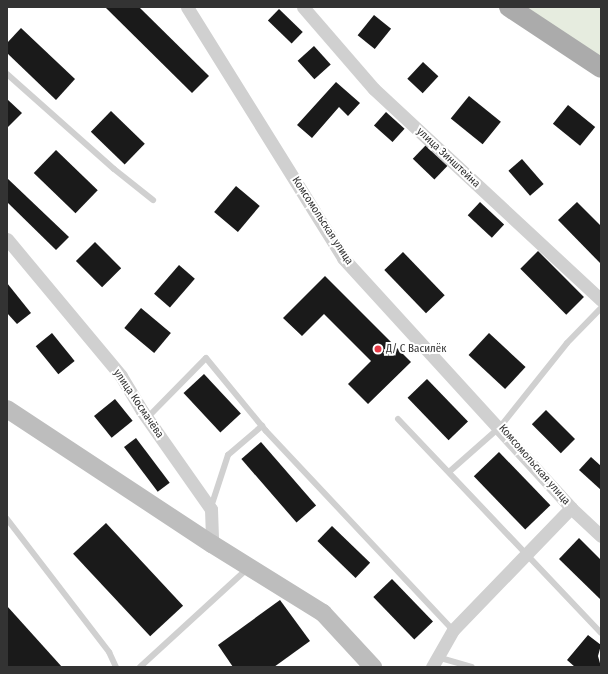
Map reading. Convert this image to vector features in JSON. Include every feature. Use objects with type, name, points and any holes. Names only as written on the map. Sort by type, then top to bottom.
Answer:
[{"type":"main road","points":[[510,7],[601,68]]},
{"type":"main road","points":[[7,409],[212,544],[323,613],[373,667]]},
{"type":"street","name":"Комсомольская улица","points":[[186,7],[343,258],[500,426],[571,508],[601,536]]},
{"type":"street","name":"улица Зинштейна","points":[[303,7],[374,89],[601,300]]},
{"type":"street","name":"улица Космачёва","points":[[7,239],[121,376],[147,418],[211,509]]},
{"type":"street","points":[[434,662],[453,630],[571,508]]},
{"type":"street","points":[[211,509],[212,544]]},
{"type":"lane","points":[[7,74],[114,169],[153,200]]},
{"type":"lane","points":[[449,472],[500,426],[566,344],[601,308]]},
{"type":"lane","points":[[147,418],[206,358],[262,426],[453,630]]},
{"type":"lane","points":[[398,419],[527,553],[601,633]]},
{"type":"lane","points":[[211,509],[228,455],[262,426]]},
{"type":"lane","points":[[7,519],[109,652],[116,667]]},
{"type":"lane","points":[[140,667],[249,567]]},
{"type":"lane","points":[[434,662],[472,667]]},
{"type":"shaded area","points":[[509,7],[601,7],[601,69]]},
{"type":"building","points":[[105,7],[139,7],[209,76],[192,93]]},
{"type":"building","points":[[279,9],[303,32],[292,43],[268,21]]},
{"type":"building","points":[[374,15],[391,29],[375,49],[358,35]]},
{"type":"building","points":[[21,28],[75,79],[56,100],[7,53],[7,43]]},
{"type":"building","points":[[314,46],[331,65],[314,79],[298,61]]},
{"type":"building","points":[[423,62],[438,76],[423,93],[407,79]]},
{"type":"building","points":[[336,82],[360,103],[348,116],[339,107],[312,138],[297,125]]},
{"type":"building","points":[[469,96],[501,122],[483,144],[451,119]]},
{"type":"building","points":[[7,99],[22,113],[7,128]]},
{"type":"building","points":[[568,105],[595,127],[580,146],[553,124]]},
{"type":"building","points":[[111,111],[145,144],[125,165],[91,132]]},
{"type":"building","points":[[386,112],[405,129],[393,142],[374,125]]},
{"type":"building","points":[[426,145],[448,166],[434,180],[413,159]]},
{"type":"building","points":[[56,150],[98,190],[75,213],[34,173]]},
{"type":"building","points":[[522,159],[544,184],[530,196],[508,171]]},
{"type":"building","points":[[7,178],[69,237],[56,250],[7,202]]},
{"type":"building","points":[[236,186],[260,206],[238,232],[214,212]]},
{"type":"building","points":[[480,202],[504,225],[492,238],[468,215]]},
{"type":"building","points":[[577,202],[601,226],[601,264],[558,220]]},
{"type":"building","points":[[95,242],[121,268],[102,287],[76,261]]},
{"type":"building","points":[[538,251],[584,297],[566,315],[520,269]]},
{"type":"building","points":[[403,252],[445,295],[426,313],[384,270]]},
{"type":"building","points":[[179,265],[195,279],[170,307],[154,294]]},
{"type":"building","name":"Д/ С Василёк","points":[[325,276],[411,362],[368,404],[348,384],[371,361],[324,314],[302,336],[283,318]]},
{"type":"building","points":[[7,283],[31,313],[17,324],[7,313]]},
{"type":"building","points":[[141,308],[171,333],[154,353],[124,328]]},
{"type":"building","points":[[52,333],[75,361],[58,374],[36,346]]},
{"type":"building","points":[[489,333],[526,367],[505,389],[469,355]]},
{"type":"building","points":[[204,374],[241,413],[220,433],[184,393]]},
{"type":"building","points":[[427,379],[468,421],[449,440],[408,398]]},
{"type":"building","points":[[115,399],[133,421],[112,438],[94,416]]},
{"type":"building","points":[[546,410],[575,439],[561,453],[532,424]]},
{"type":"building","points":[[136,438],[170,483],[158,492],[124,447]]},
{"type":"building","points":[[261,442],[316,505],[296,522],[241,459]]},
{"type":"building","points":[[499,452],[550,505],[525,530],[474,476]]},
{"type":"building","points":[[591,457],[601,466],[601,490],[579,470]]},
{"type":"building","points":[[106,523],[183,606],[150,636],[73,554]]},
{"type":"building","points":[[332,526],[370,563],[356,578],[317,541]]},
{"type":"building","points":[[579,538],[601,560],[601,600],[559,559]]},
{"type":"building","points":[[392,579],[433,621],[414,640],[373,597]]},
{"type":"building","points":[[280,600],[310,641],[274,667],[233,667],[218,645]]},
{"type":"building","points":[[7,606],[62,667],[7,667]]},
{"type":"building","points":[[588,635],[601,645],[598,656],[601,667],[575,667],[567,660]]},
{"type":"place","name":"Д/ С Василёк","points":[[378,349]]}]
